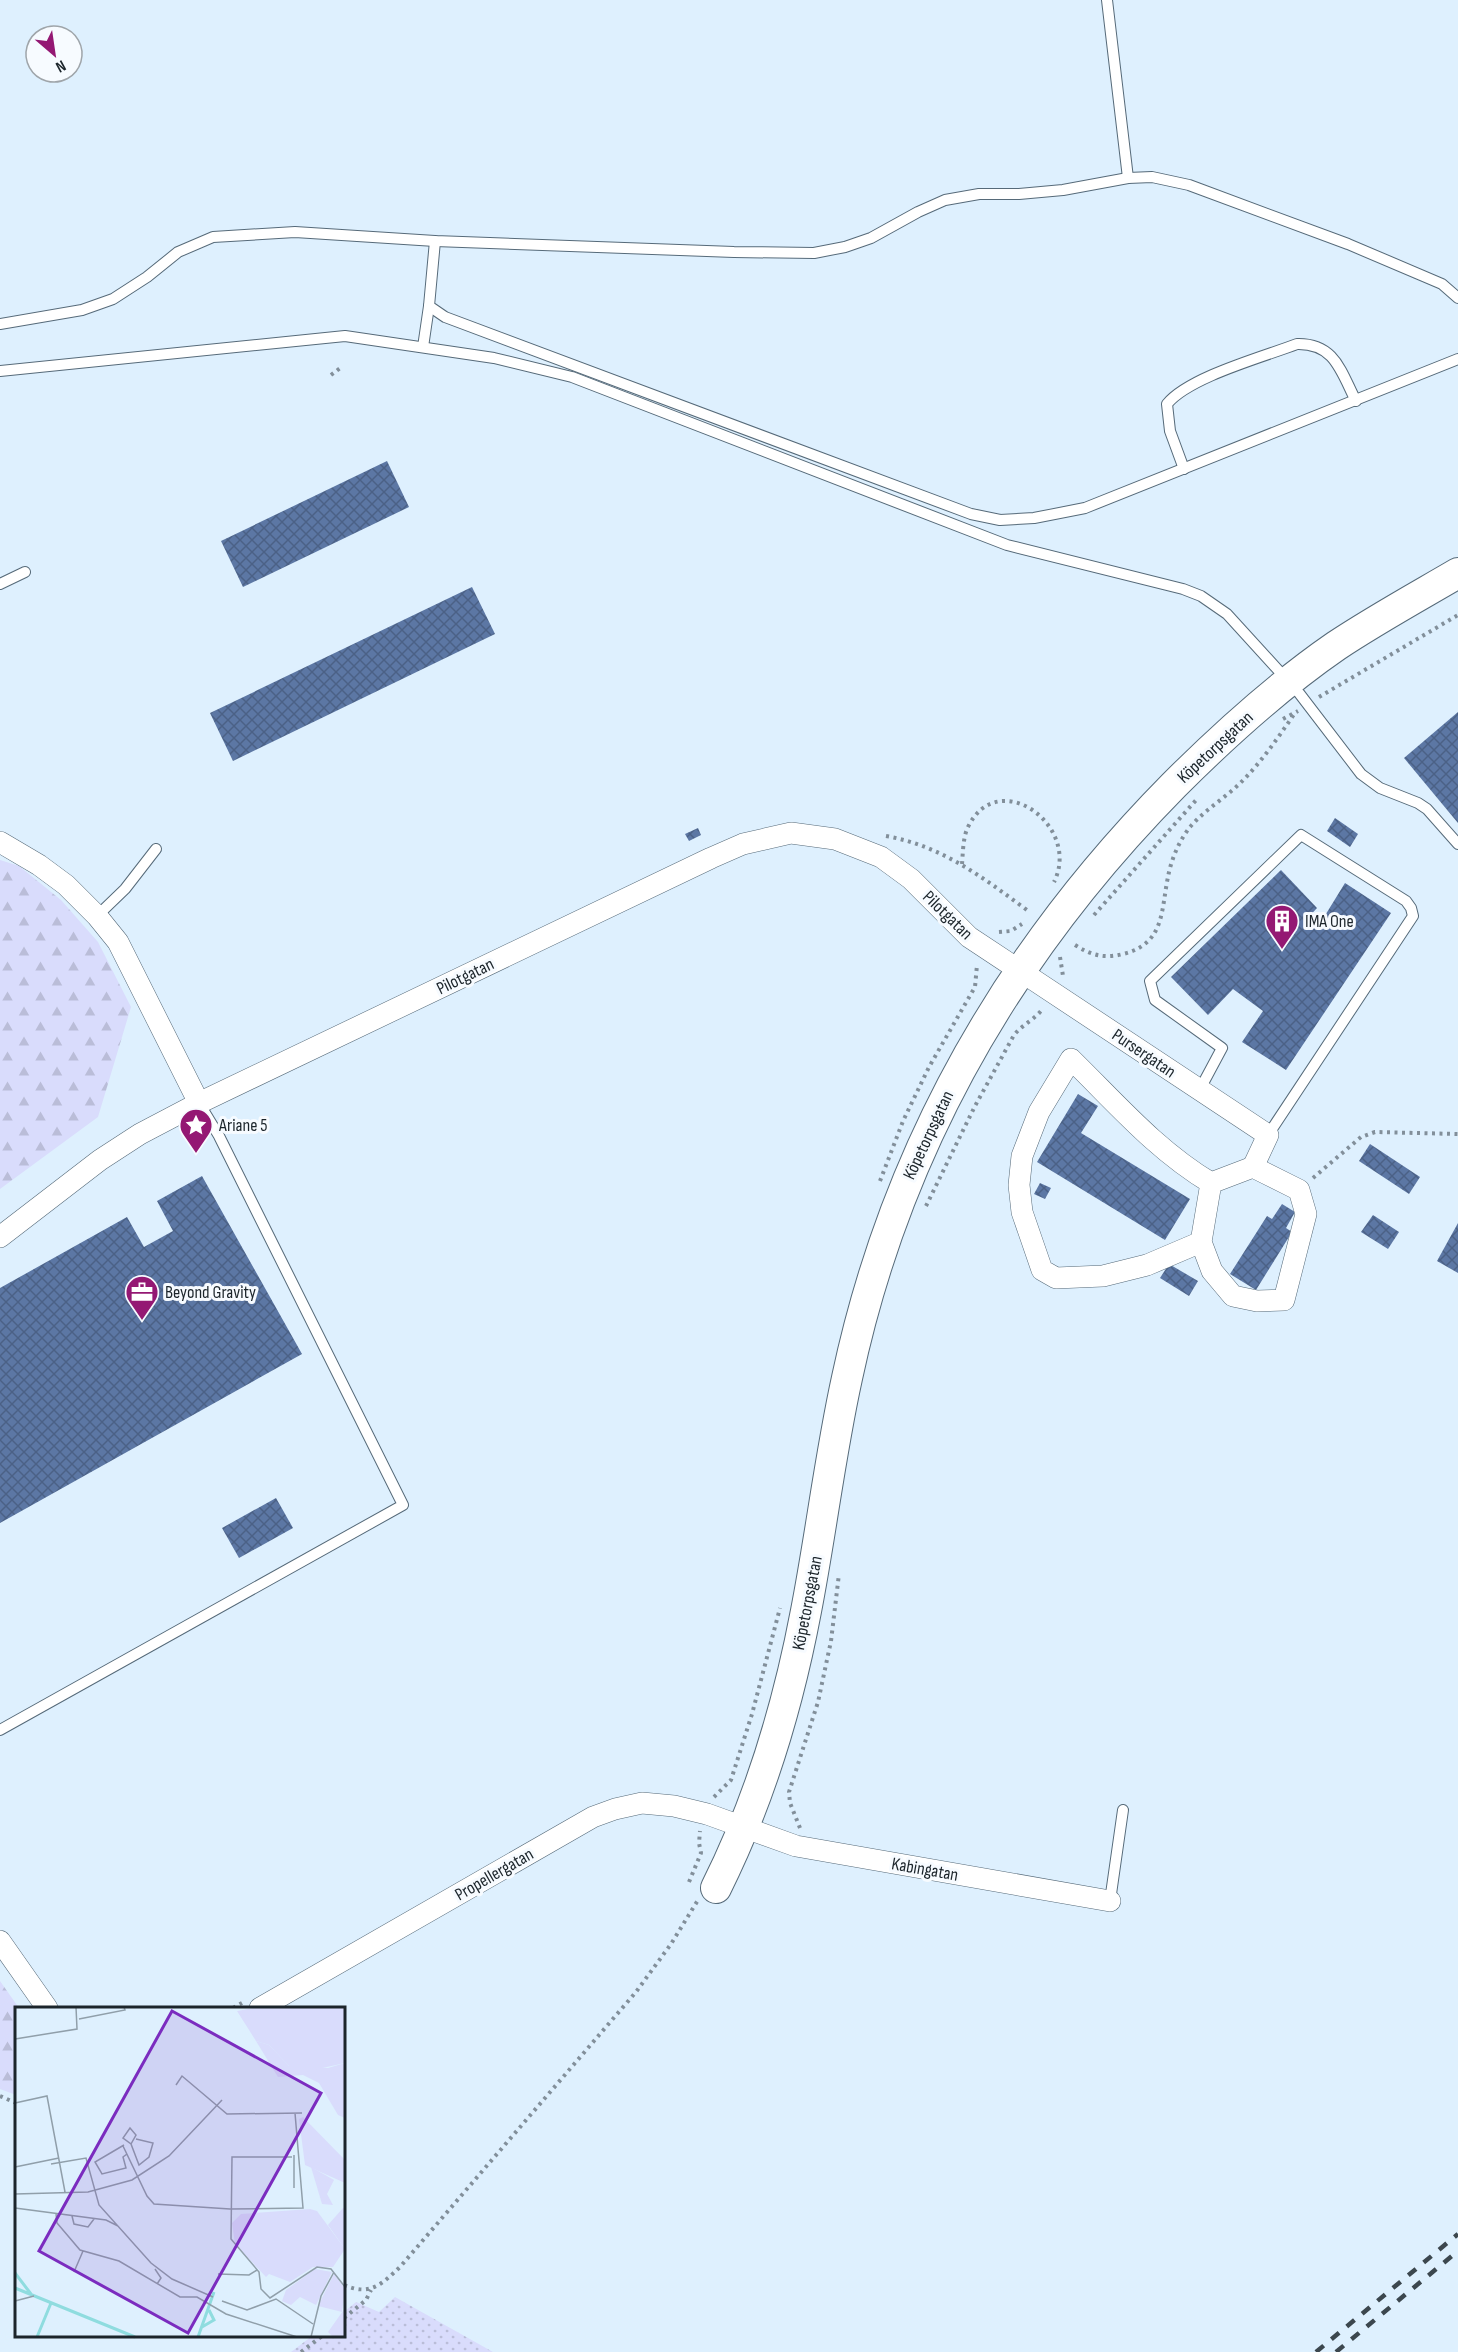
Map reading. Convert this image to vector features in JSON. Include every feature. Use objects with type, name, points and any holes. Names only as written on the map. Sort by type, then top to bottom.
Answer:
[{"type":"street","name":"Köpetorpsgatan","points":[[716,1888],[742,1828],[781,1719],[797,1654],[847,1377],[864,1305],[902,1191],[929,1128],[975,1041],[1058,916],[1140,820],[1204,755],[1289,681],[1336,646],[1458,573]]},
{"type":"street","name":"Pilotgatan","points":[[0,1237],[100,1160],[140,1134],[199,1103],[711,858],[743,844],[766,838],[791,833],[835,838],[881,857],[911,879],[950,919],[986,949],[1020,971]]},
{"type":"street","points":[[0,842],[39,865],[66,885],[97,916],[118,942],[199,1103]]},
{"type":"street","name":"Pursergatan","points":[[1020,971],[1268,1135]]},
{"type":"street","points":[[1201,1242],[1147,1265],[1103,1275],[1056,1278],[1042,1270],[1022,1212],[1019,1185],[1022,1156],[1039,1112],[1071,1059],[1156,1144],[1182,1165],[1211,1183]]},
{"type":"street","points":[[1211,1183],[1252,1167],[1268,1135]]},
{"type":"street","points":[[1211,1183],[1201,1242],[1212,1271],[1233,1296],[1257,1301],[1284,1300],[1306,1214],[1299,1190],[1252,1167]]},
{"type":"street","name":"Propellergatan","points":[[262,2007],[593,1817],[642,1803],[674,1806],[707,1814],[742,1828]]},
{"type":"street","name":"Kabingatan","points":[[742,1828],[796,1846],[1110,1901]]},
{"type":"street","points":[[0,1941],[46,2007]]},
{"type":"lane","points":[[1107,0],[1128,178]]},
{"type":"lane","points":[[0,324],[82,310],[113,299],[147,277],[178,252],[213,237],[295,232],[435,241],[814,253],[845,247],[871,238],[945,200],[979,194],[1019,194],[1063,190],[1128,178],[1152,177],[1189,185],[1417,272],[1442,284],[1458,298]]},
{"type":"lane","points":[[423,347],[435,241]]},
{"type":"lane","points":[[429,306],[445,317],[971,514],[1000,520],[1034,518],[1085,508],[1458,359]]},
{"type":"lane","points":[[0,371],[345,336],[494,358],[572,377],[1007,545],[1183,589],[1201,596],[1227,614],[1289,681],[1362,774],[1380,788],[1418,802],[1458,844]]},
{"type":"lane","points":[[1184,469],[1170,431],[1167,404],[1176,394],[1195,382],[1297,344],[1309,343],[1323,349],[1335,359],[1356,401]]},
{"type":"lane","points":[[0,584],[25,572]]},
{"type":"lane","points":[[1199,1091],[1222,1048],[1155,1000],[1150,981],[1301,835],[1406,901],[1413,916],[1268,1135]]},
{"type":"lane","points":[[97,916],[124,890],[156,849]]},
{"type":"lane","points":[[0,1730],[403,1505],[219,1136],[199,1103]]},
{"type":"lane","points":[[1110,1901],[1123,1810]]},
{"type":"path","points":[[331,375],[344,366]]},
{"type":"path","points":[[1278,722],[1458,615]]},
{"type":"path","points":[[1076,945],[1100,957],[1113,957],[1141,946],[1155,933],[1165,905],[1168,874],[1179,844],[1189,828],[1257,765],[1296,712]]},
{"type":"path","points":[[1092,916],[1200,795]]},
{"type":"path","points":[[962,864],[967,829],[974,817],[994,804],[1005,801],[1018,802],[1038,814],[1055,838],[1060,861],[1059,873],[1052,886]]},
{"type":"path","points":[[883,836],[904,839],[962,864],[1027,910]]},
{"type":"path","points":[[986,949],[999,932],[1019,928],[1028,919]]},
{"type":"path","points":[[922,1216],[975,1106],[1014,1035],[1022,1025],[1040,1013],[1063,978],[1060,957],[1063,950]]},
{"type":"path","points":[[1299,1190],[1349,1146],[1361,1137],[1375,1132],[1458,1134]]},
{"type":"path","points":[[796,1846],[801,1829],[790,1803],[789,1792],[820,1692],[831,1641],[840,1569]]},
{"type":"path","points":[[345,2317],[366,2300],[371,2290],[400,2267],[636,1992],[671,1944],[703,1893],[716,1888]]},
{"type":"path","points":[[0,2096],[15,2103]]},
{"type":"path","points":[[345,2285],[356,2290],[371,2290]]},
{"type":"path","points":[[301,2352],[321,2337]]},
{"type":"green space","points":[[0,860],[19,866],[61,900],[98,942],[131,1007],[98,1117],[0,1189]]},
{"type":"green space","points":[[0,1981],[18,2007],[15,2007],[15,2095],[0,2089]]},
{"type":"green space","points":[[395,2297],[493,2352],[291,2352],[311,2337],[345,2337],[345,2311],[356,2302],[379,2312]]},
{"type":"building","points":[[387,461],[409,507],[243,587],[221,541]]},
{"type":"building","points":[[472,587],[495,634],[233,761],[210,713]]},
{"type":"building","points":[[1458,712],[1458,823],[1404,758]]},
{"type":"building","points":[[1335,818],[1358,834],[1350,847],[1327,831]]},
{"type":"building","points":[[698,828],[701,835],[689,841],[685,834]]},
{"type":"building","name":"IMA One","points":[[1281,870],[1317,908],[1305,921],[1313,923],[1316,918],[1321,922],[1345,883],[1391,913],[1286,1070],[1242,1042],[1263,1011],[1233,989],[1208,1015],[1171,977]]},
{"type":"building","points":[[1078,1094],[1098,1106],[1081,1133],[1190,1199],[1165,1240],[1037,1162]]},
{"type":"building","points":[[1370,1144],[1420,1177],[1409,1194],[1359,1161]]},
{"type":"building","name":"Beyond Gravity","points":[[202,1176],[302,1354],[0,1523],[0,1288],[127,1217],[144,1247],[173,1231],[157,1201]]},
{"type":"building","points":[[1040,1183],[1051,1188],[1045,1199],[1034,1194]]},
{"type":"building","points":[[1282,1204],[1295,1212],[1286,1228],[1292,1232],[1256,1290],[1230,1274],[1267,1216],[1272,1219]]},
{"type":"building","points":[[1373,1215],[1399,1232],[1388,1249],[1361,1232]]},
{"type":"building","points":[[1458,1223],[1458,1273],[1437,1261]]},
{"type":"building","points":[[1169,1264],[1198,1281],[1189,1296],[1160,1278]]},
{"type":"building","points":[[276,1498],[293,1528],[239,1558],[222,1528]]},
{"type":"railway","points":[[1316,2352],[1458,2234]]},
{"type":"railway","points":[[1336,2352],[1458,2251]]},
{"type":"place","name":"IMA One","points":[[1282,950]]},
{"type":"place","name":"Ariane 5","points":[[196,1154]]},
{"type":"place","name":"Beyond Gravity","points":[[142,1321]]}]
